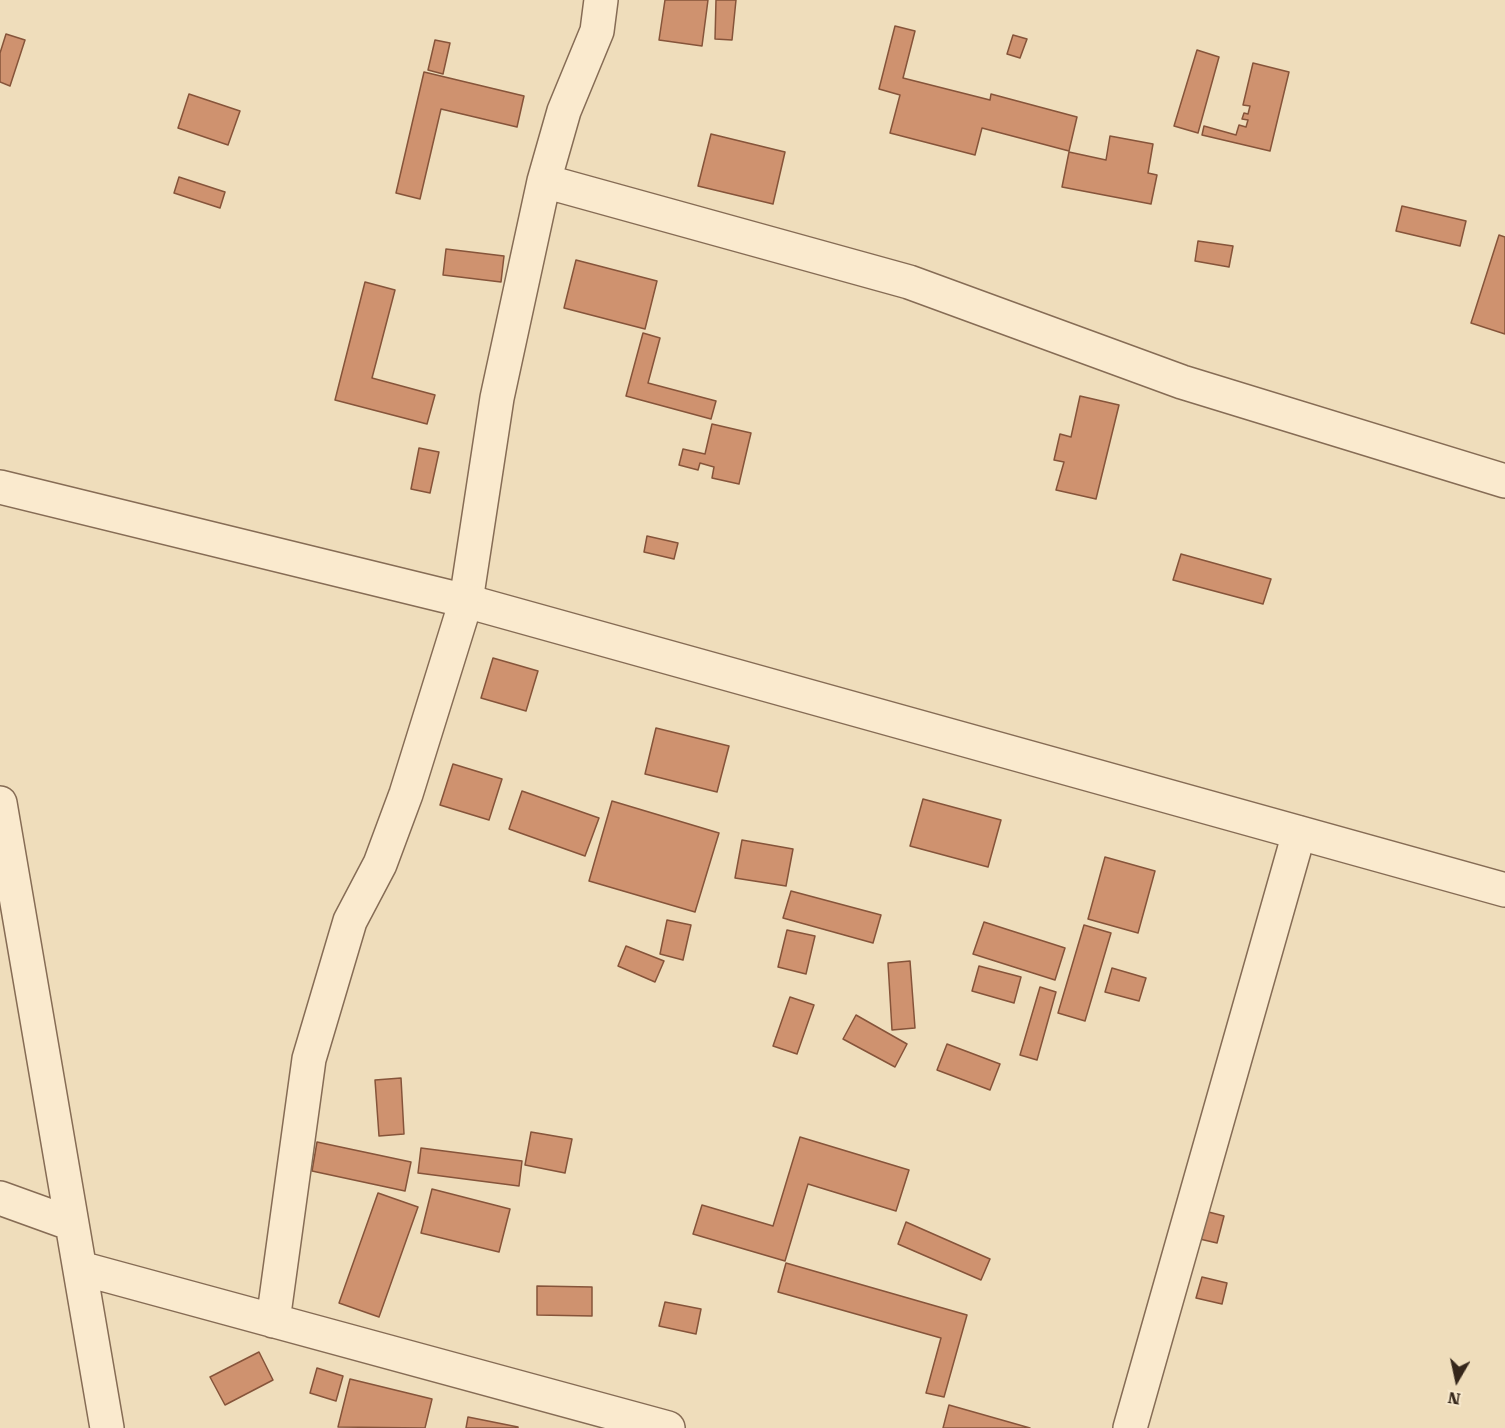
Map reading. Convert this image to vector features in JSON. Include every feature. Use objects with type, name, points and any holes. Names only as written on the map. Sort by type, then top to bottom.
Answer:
[{"type":"street","points":[[273,1321],[309,1059],[350,921],[380,864],[406,794],[466,601],[497,398],[544,181],[564,111],[597,31],[601,0]]},
{"type":"street","points":[[544,181],[909,282],[1182,382],[1505,481]]},
{"type":"street","points":[[0,487],[466,601],[1505,890]]},
{"type":"street","points":[[0,803],[108,1428]]},
{"type":"street","points":[[1130,1428],[1299,832]]},
{"type":"street","points":[[0,1198],[72,1224]]},
{"type":"street","points":[[80,1268],[273,1321],[570,1415],[668,1428]]},
{"type":"building","points":[[665,0],[708,0],[702,46],[659,40]]},
{"type":"building","points":[[716,0],[736,0],[732,40],[715,39]]},
{"type":"building","points":[[895,26],[915,31],[903,78],[990,100],[991,94],[1077,117],[1069,151],[982,128],[975,155],[890,133],[900,95],[879,89]]},
{"type":"building","points":[[6,34],[25,40],[10,86],[0,82],[0,53]]},
{"type":"building","points":[[1013,35],[1027,39],[1020,58],[1007,54]]},
{"type":"building","points":[[435,40],[450,43],[443,74],[428,70]]},
{"type":"building","points":[[1197,50],[1219,57],[1198,133],[1174,126]]},
{"type":"building","points":[[1253,63],[1289,72],[1270,151],[1202,135],[1204,126],[1236,135],[1239,125],[1246,127],[1248,120],[1242,119],[1244,113],[1248,114],[1250,106],[1243,105]]},
{"type":"building","points":[[424,72],[524,96],[517,127],[441,109],[420,199],[396,193]]},
{"type":"building","points":[[189,94],[240,111],[228,145],[178,128]]},
{"type":"building","points":[[711,134],[785,152],[773,204],[698,186]]},
{"type":"building","points":[[1110,136],[1153,144],[1148,173],[1157,175],[1151,204],[1062,187],[1069,152],[1106,160]]},
{"type":"building","points":[[179,177],[225,192],[220,208],[174,193]]},
{"type":"building","points":[[1402,206],[1466,221],[1460,246],[1396,231]]},
{"type":"building","points":[[1499,235],[1505,237],[1505,334],[1471,323]]},
{"type":"building","points":[[1198,241],[1233,246],[1229,267],[1195,261]]},
{"type":"building","points":[[446,249],[504,256],[501,282],[443,275]]},
{"type":"building","points":[[576,260],[657,281],[645,329],[564,308]]},
{"type":"building","points":[[365,282],[395,290],[372,378],[435,395],[427,424],[335,400]]},
{"type":"building","points":[[643,333],[660,338],[648,383],[716,401],[711,419],[626,396]]},
{"type":"building","points":[[1080,396],[1119,405],[1096,499],[1056,490],[1064,462],[1054,460],[1060,434],[1071,437]]},
{"type":"building","points":[[712,424],[751,433],[739,484],[712,478],[714,467],[700,463],[698,470],[679,465],[683,449],[705,454]]},
{"type":"building","points":[[419,448],[439,452],[430,493],[411,489]]},
{"type":"building","points":[[647,536],[678,543],[674,559],[644,552]]},
{"type":"building","points":[[1181,554],[1271,579],[1263,604],[1173,580]]},
{"type":"building","points":[[493,658],[538,671],[526,711],[481,698]]},
{"type":"building","points":[[656,728],[729,746],[717,792],[645,774]]},
{"type":"building","points":[[453,764],[502,779],[489,820],[440,805]]},
{"type":"building","points":[[522,791],[599,818],[585,856],[509,829]]},
{"type":"building","points":[[923,799],[1001,820],[988,867],[910,846]]},
{"type":"building","points":[[612,801],[719,833],[695,912],[589,881]]},
{"type":"building","points":[[742,840],[793,849],[786,886],[735,878]]},
{"type":"building","points":[[1105,857],[1155,871],[1138,933],[1088,919]]},
{"type":"building","points":[[791,891],[881,915],[873,943],[783,918]]},
{"type":"building","points":[[667,920],[691,925],[683,960],[660,954]]},
{"type":"building","points":[[984,922],[1065,948],[1055,980],[973,954]]},
{"type":"building","points":[[1084,925],[1111,933],[1085,1021],[1058,1013]]},
{"type":"building","points":[[787,930],[815,936],[806,974],[778,967]]},
{"type":"building","points":[[626,946],[664,961],[655,982],[618,966]]},
{"type":"building","points":[[910,961],[915,1028],[892,1030],[888,963]]},
{"type":"building","points":[[979,966],[1021,977],[1014,1003],[972,991]]},
{"type":"building","points":[[1112,968],[1146,978],[1139,1001],[1105,992]]},
{"type":"building","points":[[1040,987],[1056,992],[1037,1060],[1020,1055]]},
{"type":"building","points":[[790,997],[814,1005],[797,1054],[773,1046]]},
{"type":"building","points":[[856,1015],[907,1044],[895,1067],[843,1039]]},
{"type":"building","points":[[947,1044],[1000,1064],[990,1090],[937,1070]]},
{"type":"building","points":[[401,1078],[404,1134],[379,1136],[375,1080]]},
{"type":"building","points":[[531,1132],[572,1139],[565,1173],[525,1165]]},
{"type":"building","points":[[800,1137],[909,1170],[896,1211],[808,1184],[785,1261],[693,1234],[702,1205],[773,1226]]},
{"type":"building","points":[[317,1142],[411,1162],[405,1191],[312,1171]]},
{"type":"building","points":[[421,1148],[522,1161],[519,1186],[418,1173]]},
{"type":"building","points":[[432,1189],[510,1209],[499,1252],[421,1233]]},
{"type":"building","points":[[378,1193],[418,1207],[379,1317],[339,1303]]},
{"type":"building","points":[[1197,1209],[1224,1216],[1217,1243],[1191,1237]]},
{"type":"building","points":[[906,1222],[990,1259],[981,1280],[898,1244]]},
{"type":"building","points":[[786,1263],[967,1315],[944,1397],[926,1393],[941,1338],[778,1292]]},
{"type":"building","points":[[1202,1277],[1227,1283],[1222,1304],[1196,1298]]},
{"type":"building","points":[[537,1286],[592,1287],[592,1316],[537,1315]]},
{"type":"building","points":[[665,1302],[701,1309],[696,1334],[659,1326]]},
{"type":"building","points":[[259,1352],[273,1380],[225,1405],[210,1377]]},
{"type":"building","points":[[317,1368],[343,1376],[336,1401],[310,1393]]},
{"type":"building","points":[[350,1379],[432,1399],[425,1428],[338,1427]]},
{"type":"building","points":[[949,1405],[1030,1428],[943,1428]]},
{"type":"building","points":[[468,1417],[518,1427],[518,1428],[466,1428]]}]
